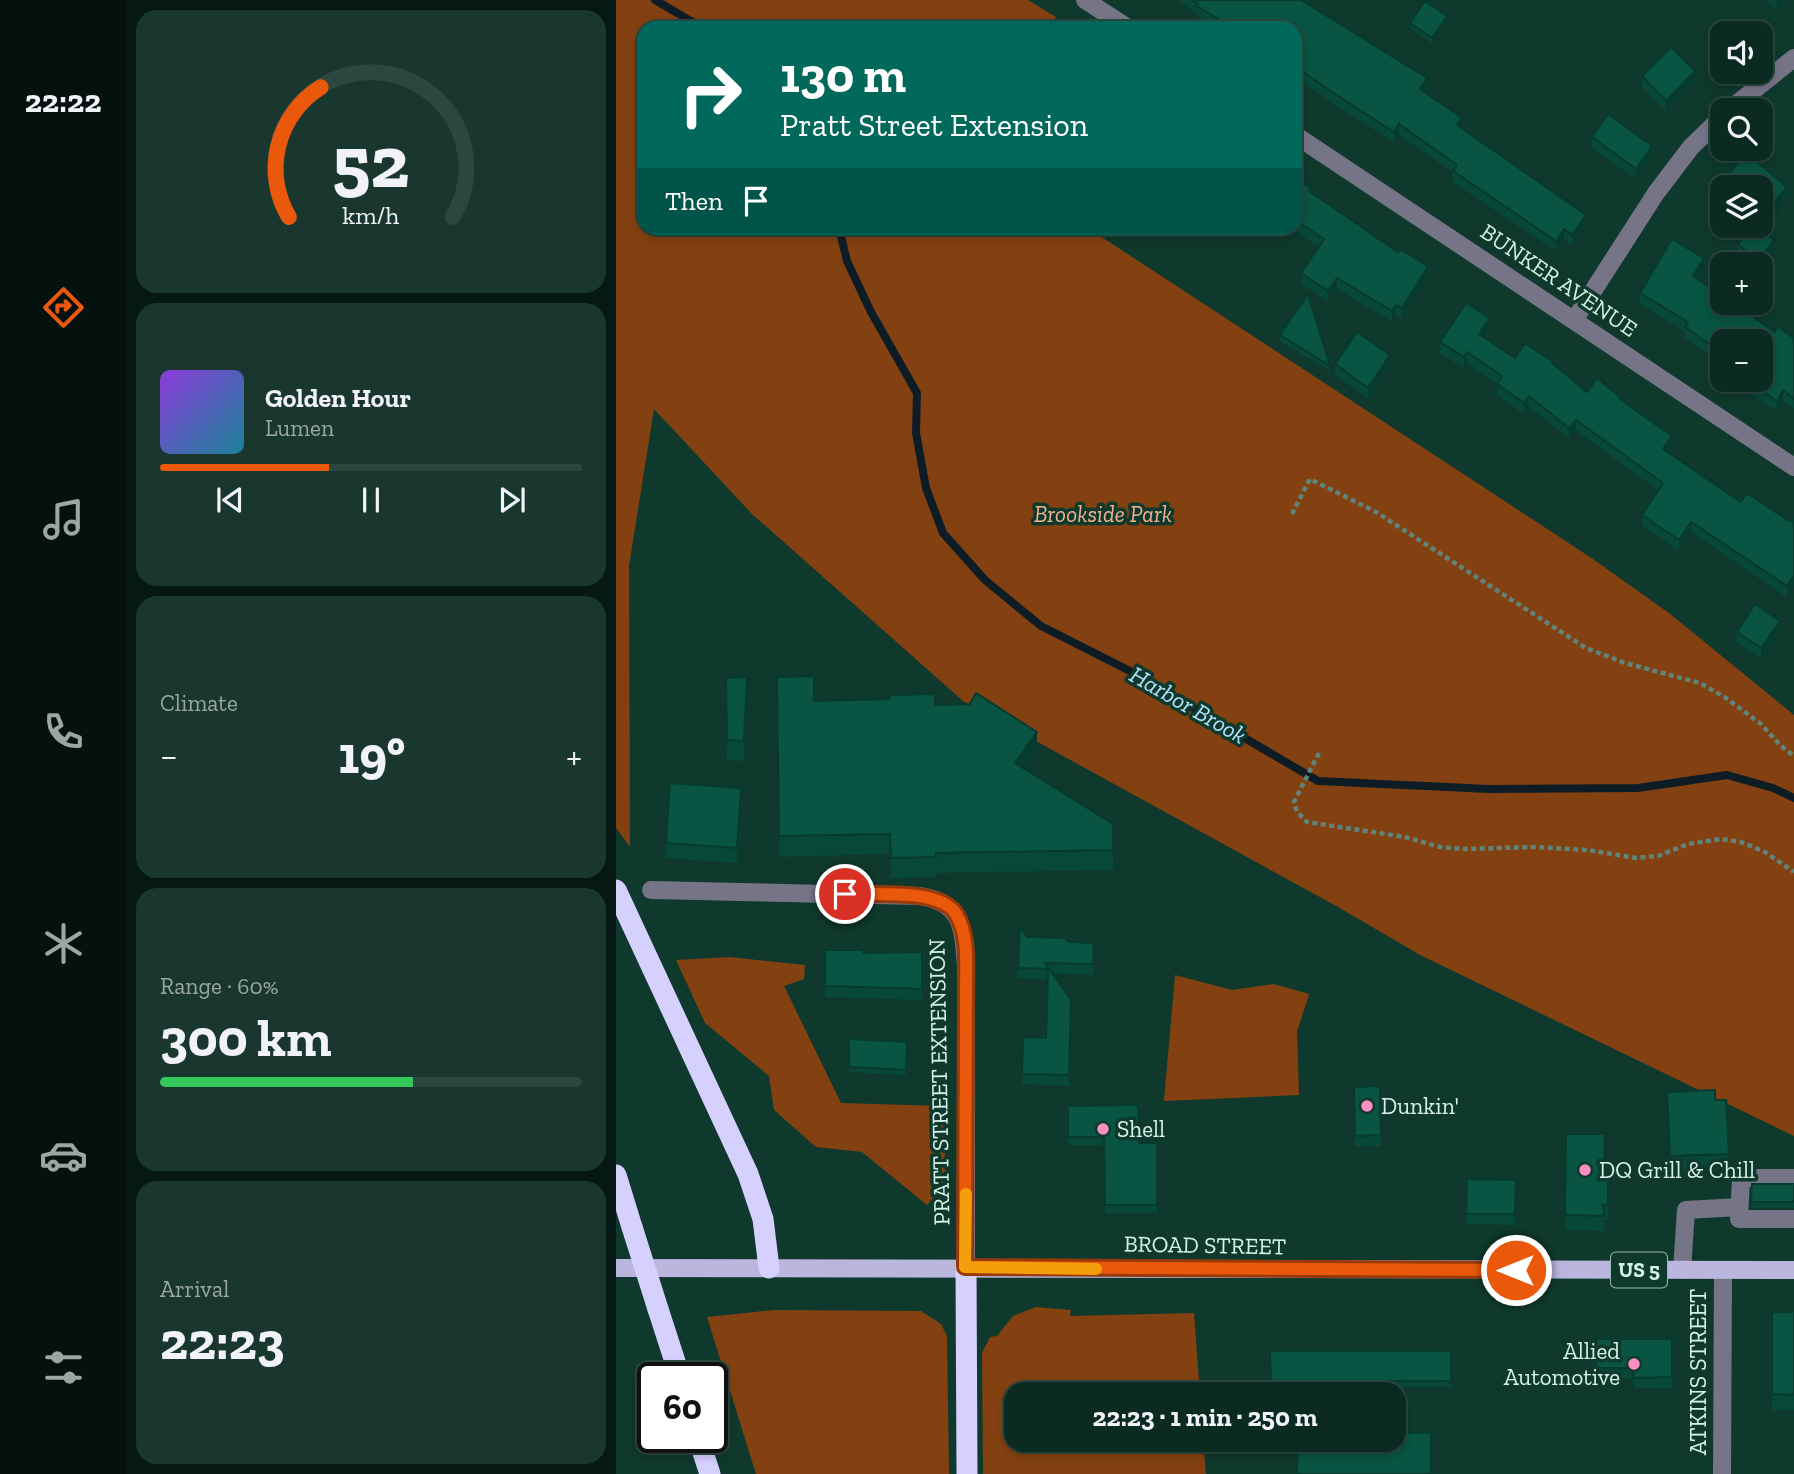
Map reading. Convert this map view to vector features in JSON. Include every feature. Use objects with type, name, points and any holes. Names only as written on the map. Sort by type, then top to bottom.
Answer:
[{"type":"highway","points":[[616,890],[755,1189],[763,1219],[769,1268]]},
{"type":"highway","points":[[616,1175],[675,1362]]},
{"type":"highway","points":[[965,1267],[967,1474]]},
{"type":"highway","points":[[703,1453],[710,1474]]},
{"type":"main road","name":"BROAD STREET","points":[[616,1268],[1794,1270]]},
{"type":"street","points":[[1085,0],[1117,21]]},
{"type":"street","points":[[1744,98],[1794,58]]},
{"type":"street","points":[[1574,319],[1656,193],[1691,147],[1710,129]]},
{"type":"street","name":"BUNKER AVENUE","points":[[1302,140],[1794,467]]},
{"type":"street","name":"PRATT STREET EXTENSION","points":[[651,890],[919,896],[936,899],[953,910],[962,931],[966,966],[965,1267]]},
{"type":"street","points":[[1794,1178],[1741,1178],[1739,1207],[1739,1219],[1794,1219]]},
{"type":"street","points":[[1682,1270],[1686,1210],[1739,1207]]},
{"type":"street","name":"ATKINS STREET","points":[[1722,1474],[1723,1270]]},
{"type":"path","points":[[1292,513],[1310,479],[1376,512],[1586,648],[1625,663],[1700,683],[1761,724],[1780,745],[1794,755]]},
{"type":"path","points":[[1319,753],[1294,802],[1299,815],[1307,822],[1405,837],[1440,847],[1537,847],[1588,850],[1636,858],[1658,856],[1705,839],[1721,839],[1741,842],[1765,852],[1794,872]]},
{"type":"green space","name":"Brookside Park","points":[[616,0],[1028,0],[1056,17],[1054,21],[637,21],[637,235],[1099,235],[1590,557],[1669,613],[1794,715],[1794,1136],[1420,955],[1338,907],[963,701],[752,514],[654,409],[629,566],[630,847],[616,828]]},
{"type":"green space","points":[[730,957],[805,965],[804,979],[784,986],[841,1103],[943,1106],[946,1183],[927,1205],[862,1152],[816,1147],[774,1110],[769,1076],[705,1023],[676,960]]},
{"type":"green space","points":[[1175,975],[1232,990],[1274,984],[1309,994],[1297,1032],[1299,1095],[1164,1101]]},
{"type":"green space","points":[[1036,1307],[1071,1310],[1070,1316],[1194,1313],[1199,1382],[1004,1382],[1004,1452],[1204,1452],[1206,1474],[983,1474],[982,1353],[990,1337],[997,1336],[1013,1316]]},
{"type":"green space","points":[[774,1310],[921,1311],[941,1324],[947,1336],[949,1474],[756,1474],[728,1384],[728,1362],[721,1362],[707,1317]]},
{"type":"building","points":[[1192,0],[1301,0],[1427,78],[1420,89],[1462,118],[1457,125],[1586,215],[1572,235],[1564,229],[1556,241],[1453,171],[1457,165],[1399,124],[1394,132],[1302,71],[1302,21],[1222,21],[1197,6]]},
{"type":"building","points":[[1425,1],[1447,16],[1432,38],[1410,23]]},
{"type":"building","points":[[1671,47],[1695,71],[1666,101],[1642,76]]},
{"type":"building","points":[[1608,114],[1652,146],[1636,169],[1592,137]]},
{"type":"building","points":[[1739,161],[1756,161],[1773,175],[1728,175]]},
{"type":"building","points":[[1773,175],[1787,187],[1773,204]]},
{"type":"building","points":[[1302,182],[1311,188],[1309,191],[1398,252],[1400,249],[1428,266],[1402,308],[1396,305],[1392,311],[1337,278],[1328,291],[1301,273],[1324,239],[1302,225]]},
{"type":"building","points":[[1743,238],[1774,240],[1765,252],[1747,252],[1738,244]]},
{"type":"building","points":[[1672,239],[1704,258],[1693,276],[1710,288],[1710,315],[1750,315],[1771,329],[1710,329],[1710,345],[1685,327],[1688,322],[1640,293]]},
{"type":"building","points":[[1308,294],[1330,366],[1280,335]]},
{"type":"building","points":[[1466,303],[1490,318],[1479,334],[1515,358],[1525,343],[1553,362],[1587,392],[1597,378],[1620,399],[1672,436],[1663,449],[1741,502],[1747,493],[1789,521],[1794,518],[1794,576],[1787,586],[1691,522],[1679,540],[1642,515],[1663,483],[1576,420],[1569,428],[1529,396],[1524,403],[1497,384],[1502,376],[1467,352],[1464,357],[1440,342]]},
{"type":"building","points":[[1778,327],[1794,338],[1794,399],[1783,390],[1777,401],[1763,392],[1773,392],[1773,331],[1775,332]]},
{"type":"building","points":[[1357,332],[1390,355],[1368,388],[1335,364]]},
{"type":"building","points":[[1755,604],[1780,621],[1761,648],[1737,632]]},
{"type":"building","points":[[814,676],[814,701],[890,699],[890,695],[935,694],[935,705],[970,704],[976,693],[1037,732],[1015,763],[1113,824],[1113,850],[936,853],[936,857],[891,858],[890,834],[779,836],[777,677]]},
{"type":"building","points":[[747,677],[744,741],[727,740],[726,678]]},
{"type":"building","points":[[670,783],[741,788],[737,848],[666,843]]},
{"type":"building","points":[[1020,926],[1027,937],[1065,938],[1068,942],[1094,943],[1093,964],[1045,963],[1071,1000],[1069,1075],[1022,1074],[1023,1037],[1046,1038],[1048,969],[1018,968]]},
{"type":"building","points":[[825,950],[863,950],[863,953],[922,952],[922,989],[825,986]]},
{"type":"building","points":[[849,1039],[907,1042],[906,1070],[849,1067]]},
{"type":"building","name":"Dunkin'","points":[[1380,1086],[1381,1135],[1355,1136],[1354,1087]]},
{"type":"building","points":[[1715,1090],[1715,1100],[1726,1100],[1729,1154],[1670,1156],[1667,1092]]},
{"type":"building","points":[[1138,1105],[1139,1143],[1157,1143],[1157,1205],[1105,1205],[1104,1137],[1068,1137],[1068,1106]]},
{"type":"building","name":"DQ Grill & Chill","points":[[1566,1134],[1605,1134],[1604,1175],[1608,1176],[1608,1205],[1603,1205],[1604,1216],[1565,1215]]},
{"type":"building","points":[[1467,1179],[1516,1180],[1515,1214],[1466,1214]]},
{"type":"building","points":[[1752,1184],[1794,1184],[1794,1202],[1751,1202]]},
{"type":"building","points":[[1772,1312],[1794,1312],[1794,1395],[1772,1394]]},
{"type":"building","name":"Allied Automotive","points":[[1596,1339],[1672,1339],[1672,1377],[1634,1378],[1633,1368],[1596,1368]]},
{"type":"building","points":[[1270,1351],[1451,1351],[1451,1381],[1271,1382]]},
{"type":"building","points":[[1406,1433],[1431,1433],[1431,1474],[1297,1474],[1298,1452],[1406,1452]]},
{"type":"waterway","name":"Harbor Brook","points":[[655,0],[691,21]]},
{"type":"waterway","name":"Harbor Brook","points":[[841,235],[847,261],[871,312],[917,393],[916,433],[926,488],[943,533],[985,580],[1041,626],[1134,673],[1318,781],[1489,789],[1638,788],[1727,775],[1773,788],[1794,798]]},
{"type":"slow traffic","points":[[966,1194],[965,1267],[1096,1269]]},
{"type":"place","name":"Dunkin'","points":[[1367,1106]]},
{"type":"place","name":"Shell","points":[[1103,1129]]},
{"type":"place","name":"DQ Grill & Chill","points":[[1585,1170]]},
{"type":"place","name":"Allied Automotive","points":[[1634,1364]]},
{"type":"route","points":[[845,894],[936,899],[951,908],[961,925],[965,946],[966,990],[965,1267],[1516,1270]]}]
